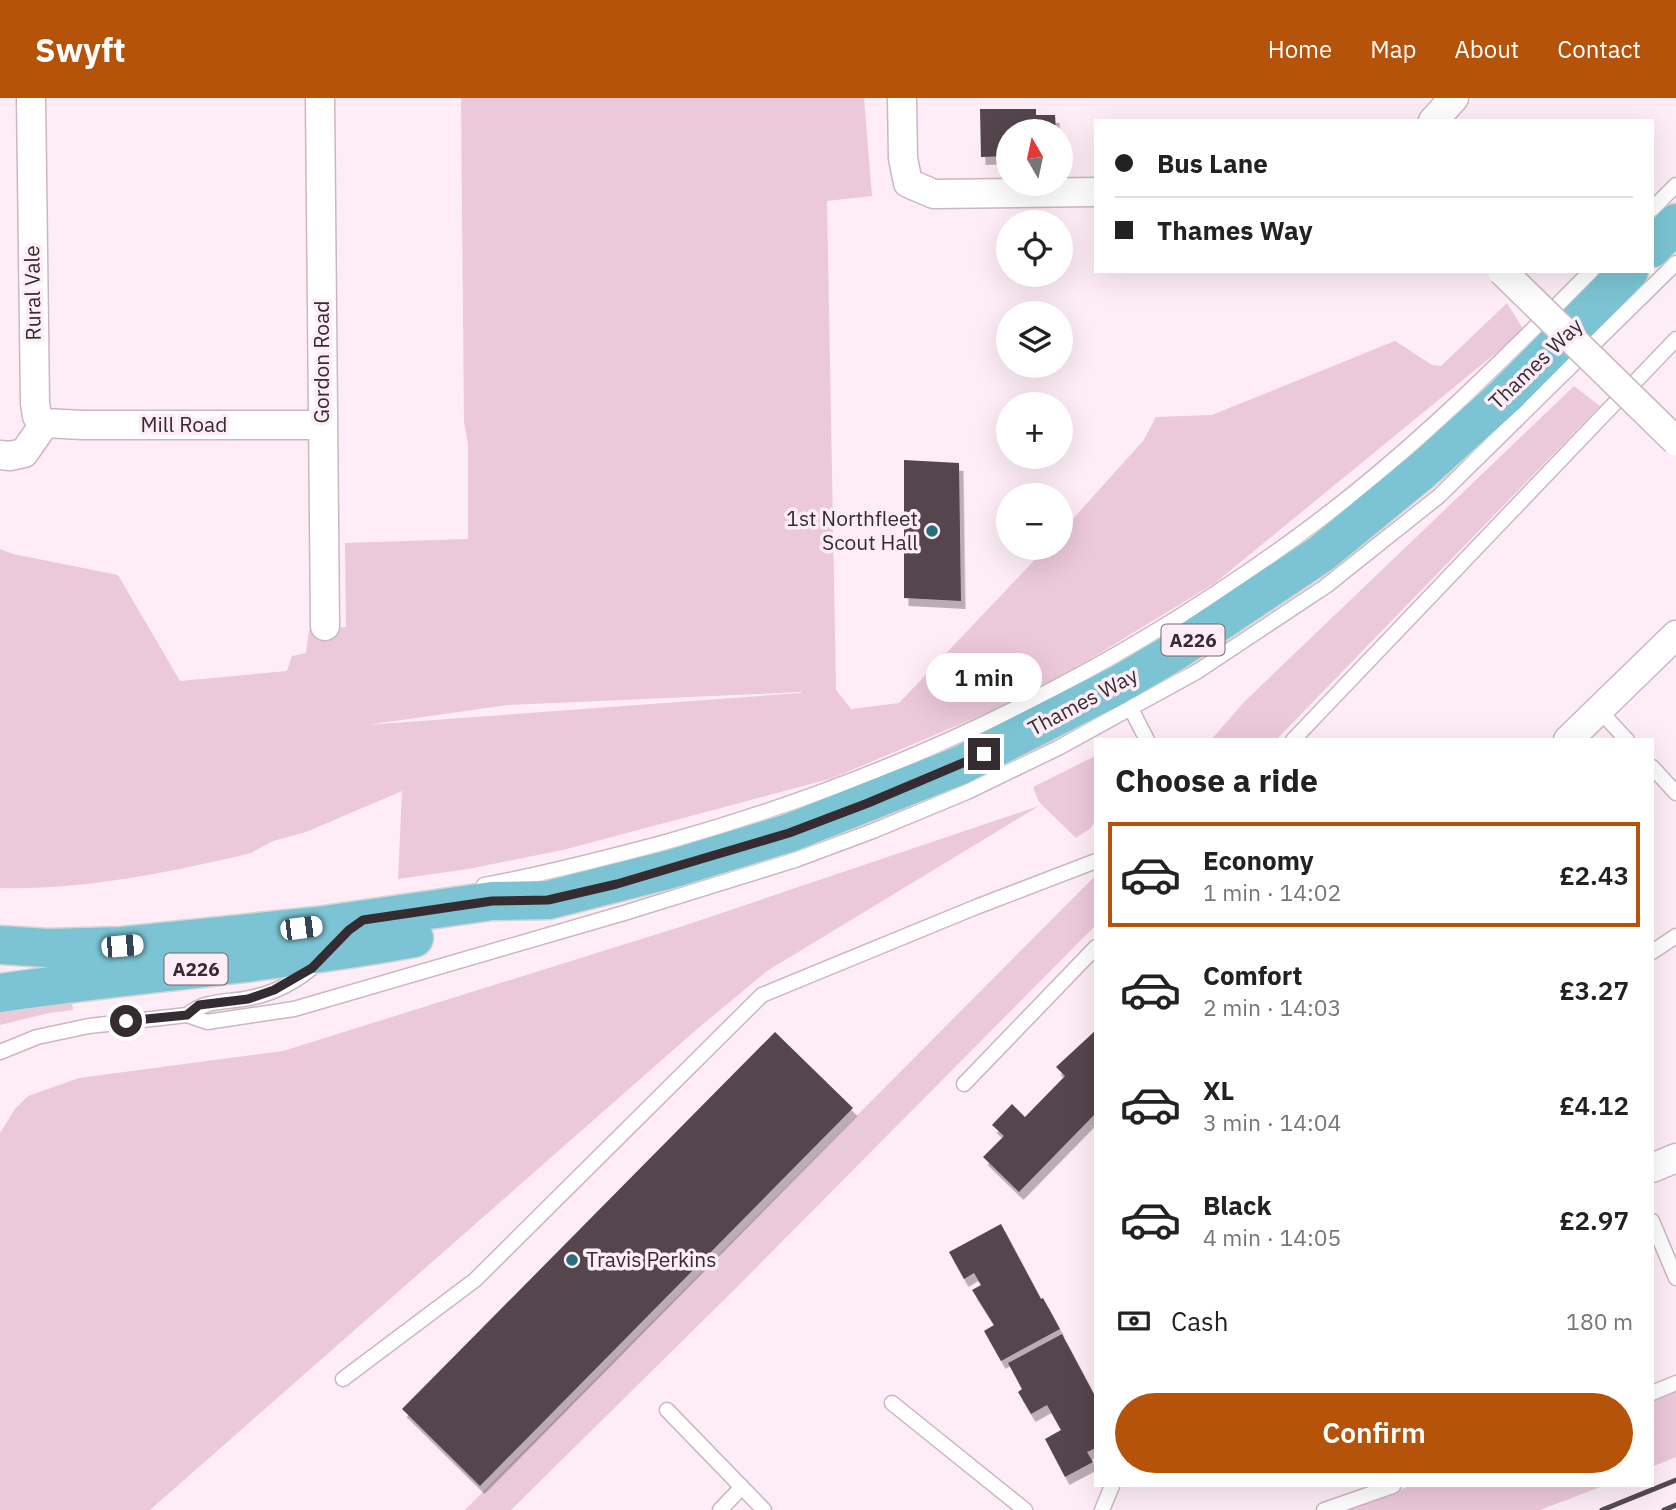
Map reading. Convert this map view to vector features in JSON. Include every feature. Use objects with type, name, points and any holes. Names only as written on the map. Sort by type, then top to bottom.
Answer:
[{"type":"main road","points":[[1654,246],[1676,223]]},
{"type":"main road","name":"Thames Way","points":[[0,945],[48,948],[122,946],[363,920],[492,901],[548,900],[671,869],[789,833],[961,765],[1124,696],[1174,652],[1322,553],[1371,514],[1506,395],[1627,273]]},
{"type":"main road","name":"Thames Way","points":[[0,993],[71,982],[325,954],[514,919],[548,900]]},
{"type":"street","name":"Rural Vale","points":[[31,98],[35,403],[37,416],[45,422]]},
{"type":"street","name":"Gordon Road","points":[[320,98],[325,626]]},
{"type":"street","points":[[902,98],[903,158],[908,183],[934,194],[1094,192]]},
{"type":"street","points":[[1435,119],[1454,98]]},
{"type":"street","points":[[1504,273],[1676,441]]},
{"type":"street","name":"Mill Road","points":[[45,422],[82,425],[323,425]]},
{"type":"street","points":[[0,455],[24,453],[45,422]]},
{"type":"street","points":[[1570,738],[1676,635]]},
{"type":"street","points":[[1654,1167],[1676,1158]]},
{"type":"lane","points":[[1654,207],[1676,185]]},
{"type":"lane","points":[[0,1052],[50,1033],[89,1026],[187,1015],[207,1022],[294,1009],[604,919],[795,860],[862,836],[967,792],[1058,748],[1124,696],[1198,671],[1326,586],[1439,496],[1676,263]]},
{"type":"lane","points":[[465,888],[603,859],[790,804],[849,783],[968,732],[1079,676],[1218,591],[1316,523],[1448,412],[1589,273]]},
{"type":"lane","points":[[1295,738],[1676,339]]},
{"type":"lane","points":[[1124,696],[1146,738]]},
{"type":"lane","points":[[1599,710],[1625,738]]},
{"type":"lane","points":[[1654,769],[1676,793]]},
{"type":"lane","points":[[343,1379],[475,1280],[762,995],[976,906],[1094,862]]},
{"type":"lane","points":[[187,1015],[199,1005],[248,999],[301,976],[363,920],[401,899]]},
{"type":"lane","points":[[1654,951],[1676,936]]},
{"type":"lane","points":[[964,1084],[1094,949]]},
{"type":"lane","points":[[1654,1226],[1676,1278]]},
{"type":"lane","points":[[1654,1392],[1676,1383]]},
{"type":"lane","points":[[892,1404],[1025,1510]]},
{"type":"lane","points":[[667,1410],[764,1510]]},
{"type":"lane","points":[[720,1510],[742,1487]]},
{"type":"lane","points":[[1102,1510],[1112,1487]]},
{"type":"lane","points":[[1324,1510],[1390,1487]]},
{"type":"shaded area","points":[[461,98],[864,98],[872,196],[827,201],[836,690],[851,709],[899,703],[1035,560],[1073,560],[1073,519],[1143,441],[1156,417],[1212,415],[1395,341],[1432,365],[1441,366],[1507,303],[1524,330],[1215,583],[1034,693],[833,778],[563,850],[468,869],[398,879],[402,791],[306,832],[273,841],[239,856],[150,875],[90,884],[0,888],[0,549],[118,575],[180,681],[287,671],[292,656],[306,653],[309,630],[346,627],[345,543],[468,539],[468,444],[464,422]],"holes":[[[801,692],[801,693],[366,725],[508,705]]]},
{"type":"shaded area","points":[[1574,386],[1600,406],[1278,738],[1213,738],[1244,702]]},
{"type":"shaded area","points":[[1094,756],[1094,823],[1091,828],[1076,838],[1039,802],[1033,787]]},
{"type":"shaded area","points":[[1039,806],[767,971],[696,1030],[150,1510],[0,1510],[0,1133],[15,1109],[28,1096],[79,1078],[283,1051],[683,926]]},
{"type":"shaded area","points":[[1094,877],[1094,927],[735,1289],[511,1510],[465,1510]]},
{"type":"shaded area","points":[[71,991],[73,1010],[0,1025],[0,1006]]},
{"type":"shaded area","points":[[1676,1383],[1676,1457],[1654,1466],[1654,1392]]},
{"type":"shaded area","points":[[1407,1487],[1600,1487],[1540,1510],[1346,1510]]},
{"type":"building","points":[[980,109],[1036,109],[1036,115],[1055,115],[1055,119],[996,119],[996,156],[981,157]]},
{"type":"building","name":"1st Northfleet Scout Hall","points":[[904,460],[959,463],[961,601],[904,598]]},
{"type":"building","points":[[775,1032],[853,1108],[480,1486],[402,1409]]},
{"type":"building","points":[[1094,1032],[1094,1115],[1019,1192],[983,1157],[1004,1136],[992,1125],[1012,1104],[1025,1117],[1065,1076],[1056,1067]]},
{"type":"building","points":[[1001,1224],[1060,1329],[1001,1361],[984,1331],[994,1325],[972,1290],[981,1285],[974,1273],[964,1279],[949,1252]]},
{"type":"building","points":[[1062,1334],[1094,1394],[1094,1449],[1087,1452],[1093,1462],[1065,1477],[1045,1439],[1061,1430],[1047,1405],[1031,1414],[1018,1392],[1022,1389],[1008,1363]]},
{"type":"railway","points":[[1602,1510],[1676,1480]]},
{"type":"railway","points":[[1664,1510],[1676,1505]]},
{"type":"place","name":"1st Northfleet Scout Hall","points":[[932,531]]},
{"type":"place","name":"Travis Perkins","points":[[572,1260]]},
{"type":"route","points":[[126,1021],[187,1015],[199,1005],[248,999],[274,990],[312,968],[349,930],[363,920],[492,901],[548,900],[617,884],[789,833],[984,754]]}]
